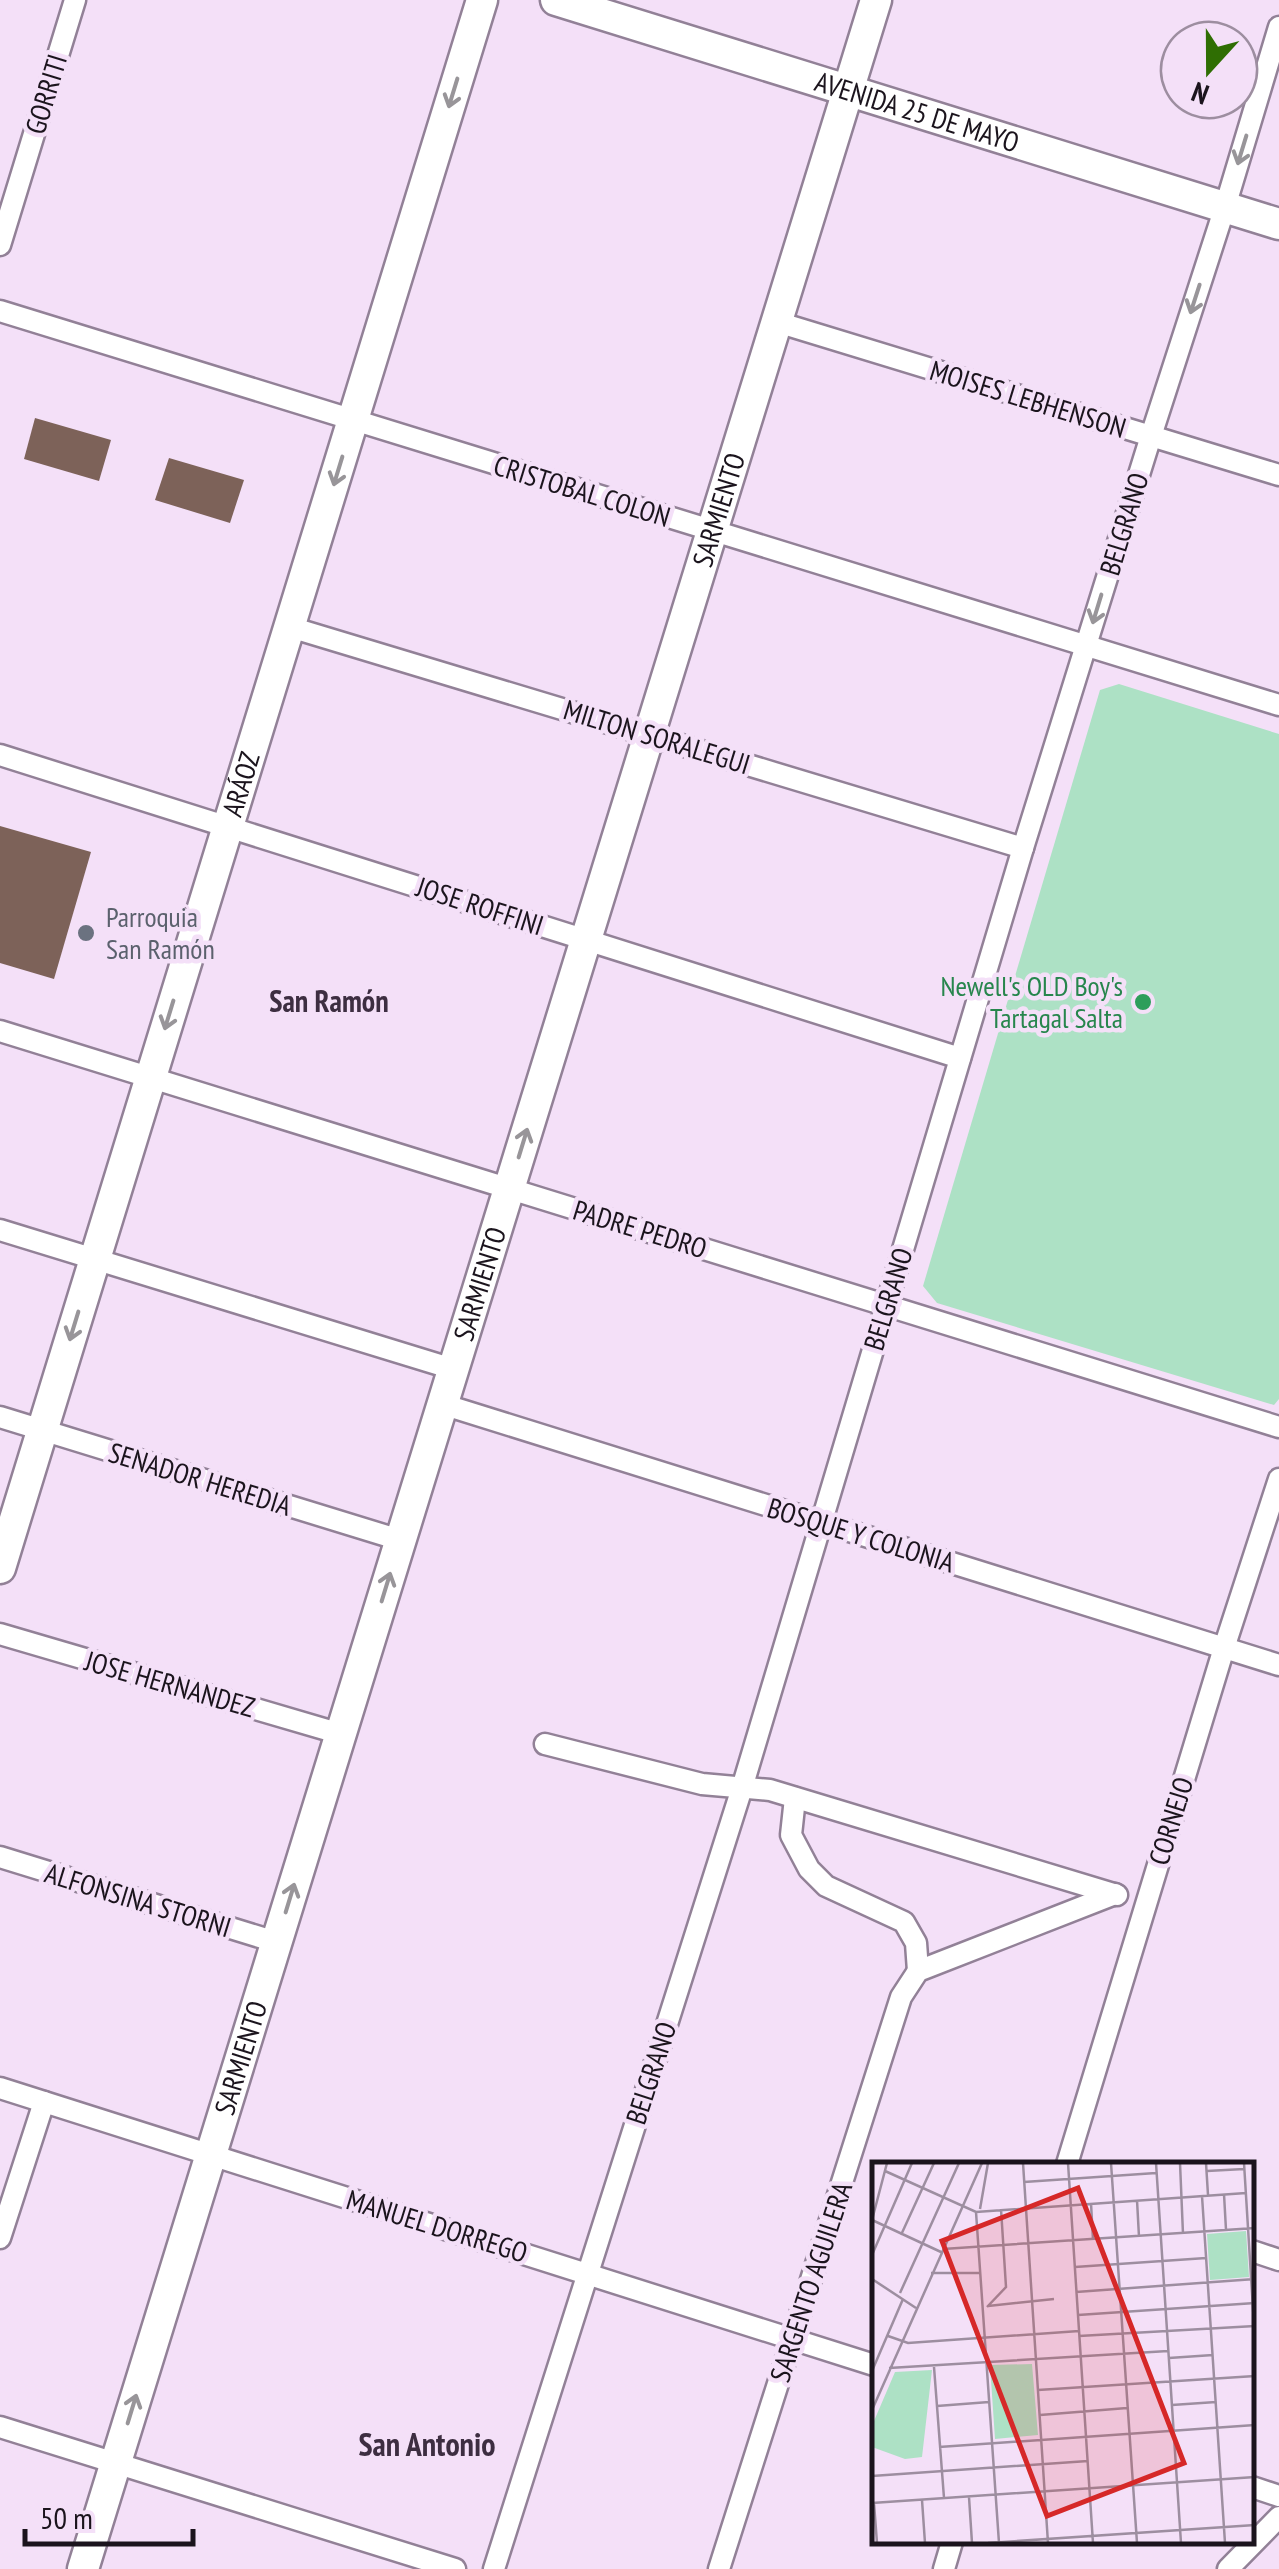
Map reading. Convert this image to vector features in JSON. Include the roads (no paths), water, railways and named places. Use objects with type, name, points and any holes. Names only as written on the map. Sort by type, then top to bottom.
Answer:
[{"type":"street","name":"GORRITI","points":[[0,244],[75,0]]},
{"type":"street","name":"ARÁOZ","points":[[0,1568],[482,0]]},
{"type":"street","name":"AVENIDA 25 DE MAYO","points":[[556,0],[1279,224]]},
{"type":"street","name":"SARMIENTO","points":[[83,2569],[876,0]]},
{"type":"street","name":"BELGRANO","points":[[494,2569],[742,1788],[1023,848],[1279,27]]},
{"type":"street","name":"CRISTOBAL COLON","points":[[0,311],[1279,704]]},
{"type":"street","name":"MOISES LEBHENSON","points":[[777,322],[1279,475]]},
{"type":"street","name":"MILTON SORALEGUI","points":[[290,627],[1023,848]]},
{"type":"street","name":"JOSE ROFFINI","points":[[0,755],[960,1058]]},
{"type":"street","name":"PADRE PEDRO","points":[[0,1031],[1279,1428]]},
{"type":"street","points":[[0,1230],[454,1369]]},
{"type":"street","name":"BOSQUE Y COLONIA","points":[[442,1404],[1279,1665]]},
{"type":"street","name":"SENADOR HEREDIA","points":[[0,1417],[400,1540]]},
{"type":"street","name":"CORNEJO","points":[[1068,2162],[1279,1479]]},
{"type":"street","name":"JOSE HERNANDEZ","points":[[0,1634],[340,1734]]},
{"type":"street","points":[[545,1744],[702,1784],[770,1790],[1146,1904]]},
{"type":"street","points":[[795,1798],[792,1834],[809,1869],[826,1886],[904,1922],[916,1942],[918,1971],[1116,1894]]},
{"type":"street","name":"ALFONSINA STORNI","points":[[0,1857],[276,1942]]},
{"type":"street","name":"SARGENTO AGUILERA","points":[[719,2569],[901,1997],[918,1971]]},
{"type":"street","name":"MANUEL DORREGO","points":[[0,2088],[872,2364]]},
{"type":"street","points":[[0,2238],[44,2102]]},
{"type":"street","points":[[1254,2252],[1279,2260]]},
{"type":"street","points":[[0,2427],[455,2569]]},
{"type":"street","points":[[1254,2488],[1279,2496]]},
{"type":"street","points":[[1254,2542],[1279,2517]]},
{"type":"street","points":[[944,2569],[951,2544]]},
{"type":"street","points":[[1228,2569],[1253,2544]]},
{"type":"place","name":"Parroquia San Ramón","points":[[86,933]]},
{"type":"place","name":"Newell's OLD Boy's Tartagal Salta","points":[[1143,1002]]},
{"type":"district","name":"San Ramón","points":[[329,1002]]},
{"type":"district","name":"San Antonio","points":[[427,2445]]}]
